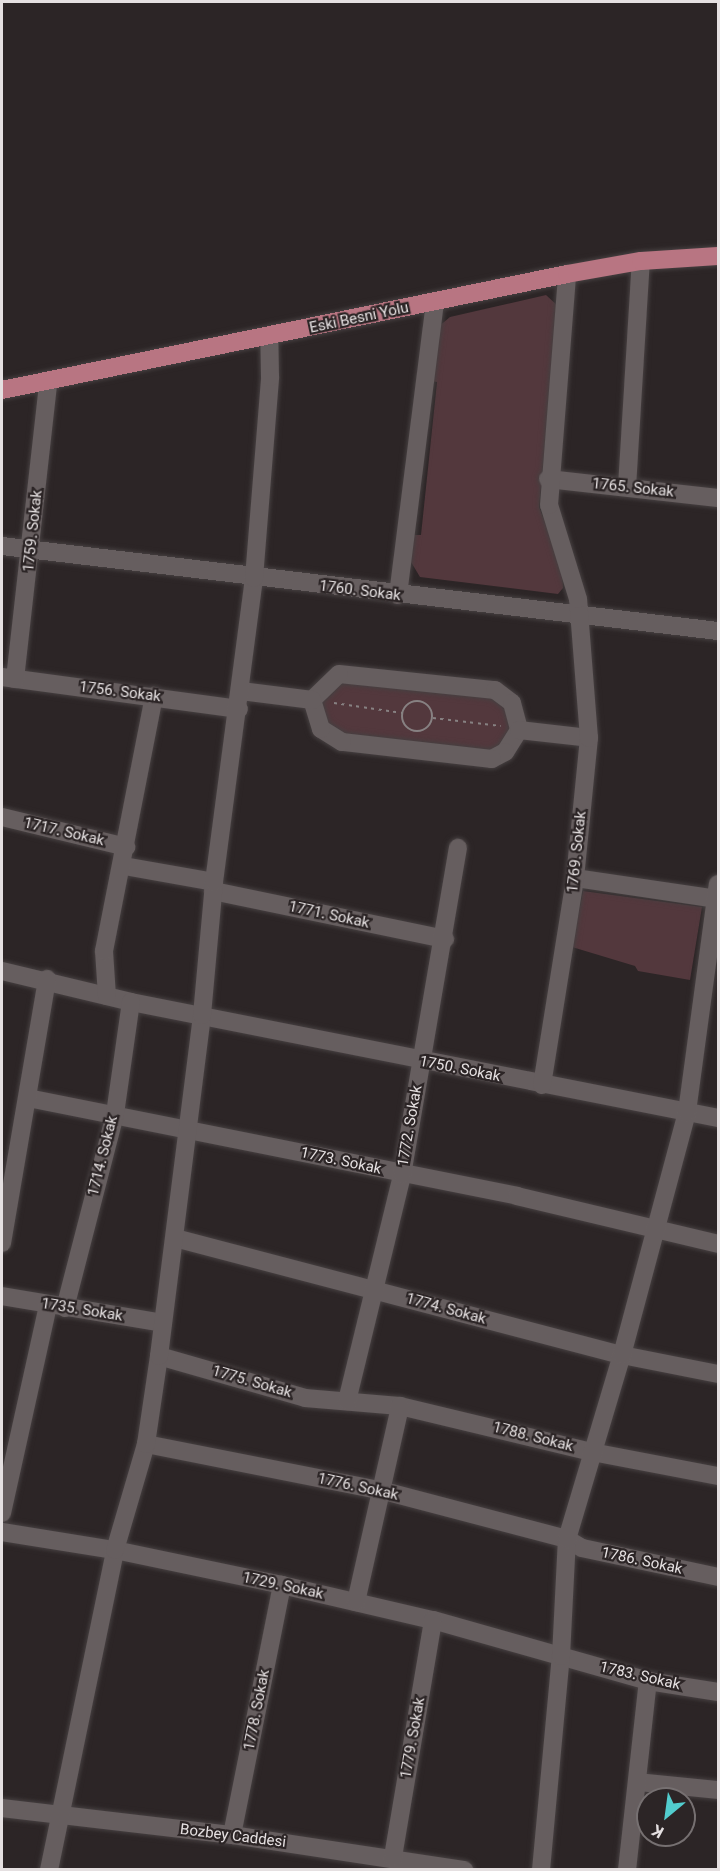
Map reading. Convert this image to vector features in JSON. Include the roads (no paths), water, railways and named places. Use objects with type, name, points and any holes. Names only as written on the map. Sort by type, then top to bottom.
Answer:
[{"type":"main road","name":"Eski Besni Yolu","points":[[2,390],[48,383],[268,338],[567,274],[641,261],[718,256]]},
{"type":"street","points":[[627,487],[641,261]]},
{"type":"street","name":"1769. Sokak","points":[[542,1085],[575,878],[589,738],[580,617],[549,505],[548,478],[567,274]]},
{"type":"street","points":[[398,595],[435,302]]},
{"type":"street","points":[[49,1869],[115,1550],[146,1444],[159,1356],[202,1015],[213,887],[239,709],[254,578],[270,377],[268,338]]},
{"type":"street","name":"1759. Sokak","points":[[8,678],[31,550],[48,383]]},
{"type":"street","name":"1765. Sokak","points":[[548,478],[718,498]]},
{"type":"street","name":"1760. Sokak","points":[[2,546],[580,617],[718,631]]},
{"type":"street","points":[[339,674],[495,690],[512,703],[519,730],[505,752],[492,759],[342,742],[321,729],[312,700],[339,674]]},
{"type":"street","name":"1756. Sokak","points":[[8,678],[239,709]]},
{"type":"street","points":[[241,691],[312,700]]},
{"type":"street","points":[[107,996],[104,951],[124,866],[154,696]]},
{"type":"street","points":[[519,730],[589,738]]},
{"type":"street","name":"1717. Sokak","points":[[2,817],[126,847]]},
{"type":"street","name":"1772. Sokak","points":[[347,1401],[402,1175],[445,939],[458,848]]},
{"type":"street","name":"1771. Sokak","points":[[124,866],[445,939]]},
{"type":"street","points":[[541,1869],[561,1656],[567,1539],[622,1355],[654,1228],[687,1112],[718,894],[575,878]]},
{"type":"street","name":"1750. Sokak","points":[[2,971],[47,979],[131,1002],[718,1118]]},
{"type":"street","points":[[2,1243],[8,1166],[28,1098],[47,979]]},
{"type":"street","name":"1714. Sokak","points":[[2,1513],[56,1306],[114,1114],[131,1002]]},
{"type":"street","name":"1773. Sokak","points":[[28,1098],[188,1128],[654,1228],[718,1244]]},
{"type":"street","name":"1774. Sokak","points":[[174,1238],[622,1355],[718,1374]]},
{"type":"street","name":"1735. Sokak","points":[[2,1296],[163,1323]]},
{"type":"street","name":"1775. Sokak","points":[[159,1356],[305,1398],[347,1401]]},
{"type":"street","name":"1788. Sokak","points":[[347,1401],[400,1406],[592,1452],[718,1476]]},
{"type":"street","points":[[356,1602],[384,1491],[400,1406]]},
{"type":"street","name":"1776. Sokak","points":[[146,1444],[384,1491],[567,1539]]},
{"type":"street","name":"1729. Sokak","points":[[2,1532],[115,1550],[282,1585],[433,1620],[561,1656]]},
{"type":"street","name":"1786. Sokak","points":[[567,1539],[582,1548],[718,1577]]},
{"type":"street","name":"1778. Sokak","points":[[232,1835],[282,1585]]},
{"type":"street","name":"1779. Sokak","points":[[393,1857],[433,1620]]},
{"type":"street","name":"1783. Sokak","points":[[561,1656],[648,1681],[718,1692]]},
{"type":"street","points":[[627,1869],[648,1681]]},
{"type":"street","points":[[638,1782],[718,1790]]},
{"type":"street","name":"Bozbey Caddesi","points":[[2,1808],[232,1835],[393,1857],[421,1866],[464,1869]]}]
